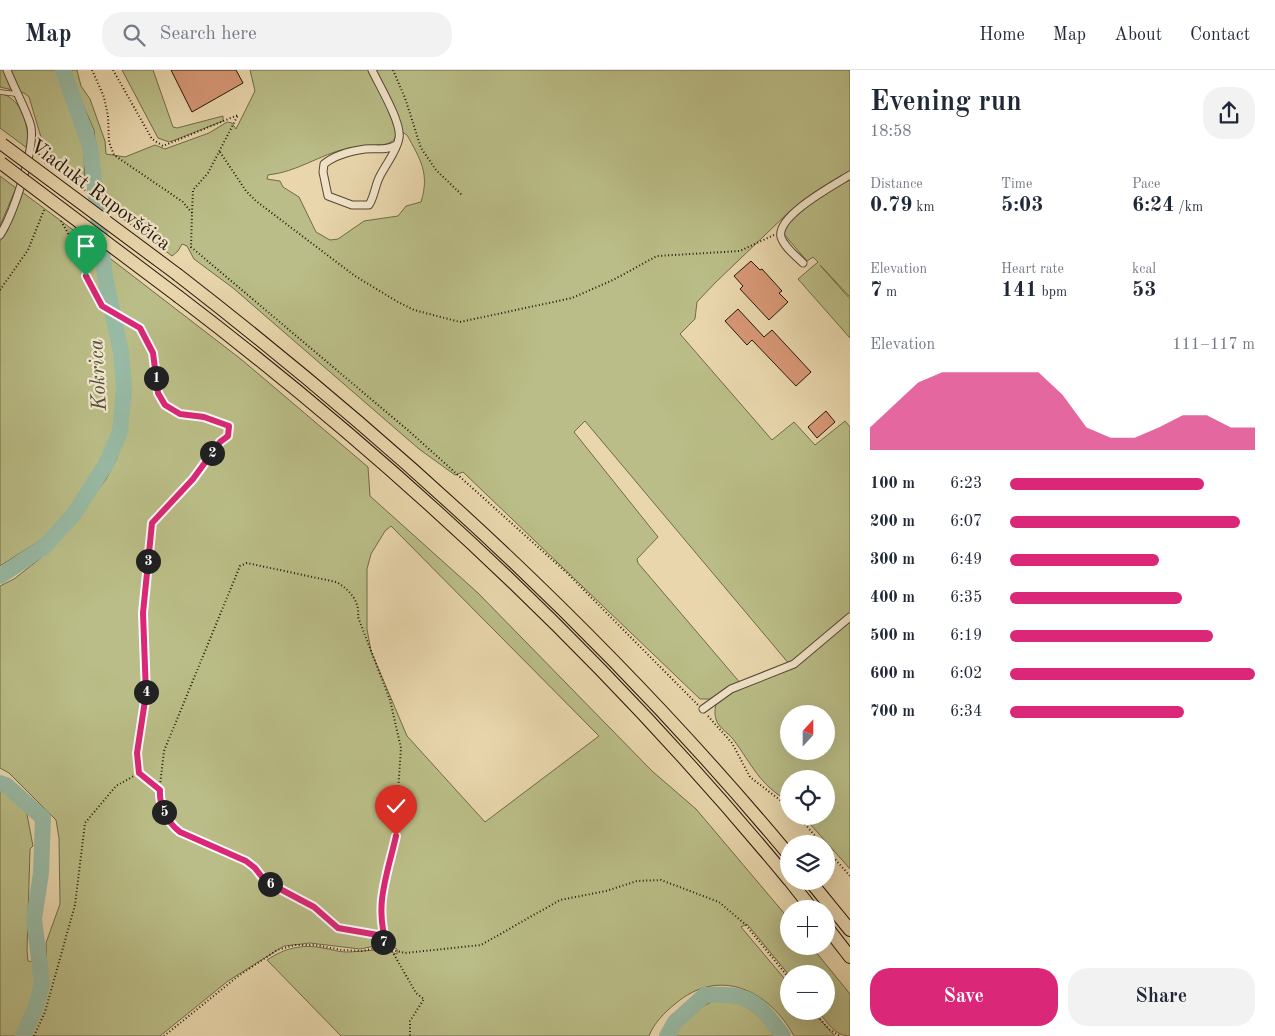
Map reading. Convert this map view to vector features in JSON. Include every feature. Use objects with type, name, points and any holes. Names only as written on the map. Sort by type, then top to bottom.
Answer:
[{"type":"highway","name":"Viadukt Rupovščica","points":[[1,143],[178,275],[252,333],[336,404],[481,532],[608,656],[707,762],[780,845]]},
{"type":"highway","name":"Viadukt Rupovščica","points":[[1,163],[246,348],[408,486],[501,572],[639,711],[780,871]]},
{"type":"highway","name":"Viadukt Rupovščica","points":[[796,890],[805,900]]},
{"type":"highway","points":[[817,890],[850,930]]},
{"type":"highway","points":[[835,938],[850,957]]},
{"type":"street","points":[[0,235],[18,192],[31,143],[31,126],[7,70]]},
{"type":"street","points":[[372,70],[396,121],[400,137],[396,145],[379,178],[375,195],[369,205],[352,205],[328,196],[323,172],[324,164],[333,157],[365,149],[391,148],[396,145]]},
{"type":"street","points":[[803,264],[785,244],[780,232],[782,224],[794,212],[850,174]]},
{"type":"street","points":[[702,709],[732,689],[794,664],[850,617]]},
{"type":"lane","points":[[0,92],[16,94]]},
{"type":"path","points":[[92,70],[104,97],[108,116],[109,142],[114,155],[169,192],[192,213]]},
{"type":"path","points":[[113,70],[152,139],[163,146],[238,115],[208,173],[193,190],[190,247],[205,262],[410,432],[567,573],[702,709],[732,743],[750,777],[780,800]]},
{"type":"path","points":[[393,70],[405,98],[421,148],[436,170],[463,196]]},
{"type":"path","points":[[31,143],[44,160],[46,168]]},
{"type":"path","points":[[220,152],[246,191],[256,201],[355,276],[414,310],[460,322],[572,298],[613,280],[657,256],[740,251],[780,232]]},
{"type":"path","points":[[0,290],[28,250],[46,205]]},
{"type":"path","points":[[60,220],[102,306],[140,328],[153,353],[158,393],[165,405],[180,414],[204,417],[229,426],[228,436],[220,442],[193,479],[152,523],[143,613],[146,694],[137,753],[139,773],[160,790]]},
{"type":"path","points":[[389,949],[381,910],[382,891],[396,836],[401,748],[390,700],[358,616],[358,606],[347,588],[336,582],[247,562],[240,566],[164,751],[160,790],[163,812],[173,827],[180,832],[246,861],[255,868],[265,881],[314,907],[338,928],[378,935],[416,992],[424,999],[410,1021],[410,1036]]},
{"type":"path","points":[[34,1036],[45,1012],[75,905],[85,823],[116,786],[139,773]]},
{"type":"path","points":[[806,825],[814,835]]},
{"type":"path","points":[[835,859],[850,876]]},
{"type":"path","points":[[164,1036],[205,1001],[277,950],[294,945],[315,945],[342,950],[362,951],[380,947],[405,953],[443,951],[481,945],[560,900],[606,891],[637,881],[661,880],[719,902],[744,924],[780,967]]},
{"type":"path","points":[[821,1020],[829,1029],[840,1036]]},
{"type":"green space","points":[[0,70],[56,70],[84,148],[85,191],[49,164],[29,97],[24,93],[0,87]]},
{"type":"green space","points":[[68,70],[77,70],[81,86],[90,99],[105,141],[106,154],[125,157],[155,145],[165,149],[209,133],[227,122],[232,123],[236,129],[255,91],[250,70],[369,70],[391,114],[396,131],[395,138],[388,144],[337,151],[289,170],[268,175],[267,179],[280,181],[283,187],[299,197],[316,232],[330,240],[338,239],[364,221],[398,216],[406,206],[421,202],[424,192],[424,174],[420,159],[407,135],[402,132],[399,121],[374,70],[850,70],[850,171],[790,211],[697,302],[695,319],[680,334],[772,440],[794,422],[815,445],[845,421],[850,427],[850,615],[790,665],[585,421],[574,432],[658,537],[637,559],[638,563],[742,685],[712,699],[700,699],[463,472],[455,475],[419,449],[233,288],[194,259],[187,246],[182,244],[172,256],[102,203],[94,130]]},
{"type":"green space","points":[[122,70],[153,70],[173,127],[177,128],[223,116],[223,121],[169,142],[158,138]]},
{"type":"green space","points":[[0,93],[14,101],[23,115],[27,131],[27,148],[0,128]]},
{"type":"green space","points":[[0,176],[16,188],[0,226]]},
{"type":"green space","points":[[850,178],[850,297],[820,265],[850,299],[850,338],[798,279],[818,262],[813,257],[807,261],[783,233],[788,224],[803,208]]},
{"type":"green space","points":[[22,192],[96,247],[107,304],[114,322],[120,388],[117,431],[113,442],[70,511],[42,539],[0,566],[0,241],[7,231]]},
{"type":"green space","points":[[107,256],[242,360],[368,467],[370,496],[478,593],[652,771],[696,809],[780,908],[780,955],[818,955],[826,965],[781,965],[747,924],[741,927],[780,973],[780,1016],[771,1006],[757,996],[742,988],[725,985],[709,986],[692,993],[675,1004],[663,1015],[649,1036],[341,1036],[267,960],[287,950],[308,946],[343,952],[378,950],[397,954],[397,949],[389,941],[383,921],[381,921],[385,944],[360,949],[310,943],[284,946],[228,981],[160,1036],[26,1036],[47,977],[46,943],[60,904],[59,838],[56,820],[9,773],[0,768],[0,586],[14,579],[42,557],[66,533],[106,479],[117,458],[123,432],[126,373],[122,338],[113,302]],"holes":[[[391,526],[599,736],[485,822],[407,736],[371,651],[367,629],[367,569],[371,554],[385,531]]]},
{"type":"green space","points":[[850,620],[850,869],[835,852],[835,835],[820,835],[811,825],[835,825],[835,770],[780,770],[780,796],[770,788],[751,766],[733,739],[717,722],[715,709],[718,700],[735,690],[795,666]]},
{"type":"green space","points":[[0,790],[26,809],[33,846],[30,849],[27,950],[28,961],[34,962],[38,980],[35,999],[19,1036],[0,1036]]},
{"type":"green space","points":[[835,976],[850,994],[850,1036],[840,1034],[825,1020],[835,1020]]},
{"type":"green space","points":[[720,998],[753,1011],[778,1036],[674,1036],[687,1018],[707,1004]]},
{"type":"green space","points":[[784,1020],[820,1020],[835,1036],[794,1036]]},
{"type":"building","points":[[171,70],[236,70],[243,83],[192,112]]},
{"type":"building","points":[[751,261],[760,270],[762,269],[782,291],[779,293],[788,302],[769,320],[740,289],[743,286],[734,276]]},
{"type":"building","points":[[738,309],[764,337],[772,330],[811,372],[796,386],[752,340],[747,345],[725,321]]},
{"type":"building","points":[[826,411],[835,422],[817,438],[808,427]]},
{"type":"waterway","name":"Kokrica","points":[[0,576],[45,546],[74,514],[106,464],[120,432],[124,388],[121,352],[105,277],[90,146],[63,70]]},
{"type":"waterway","name":"Kokrica","points":[[0,783],[6,785],[43,818],[41,873],[34,919],[42,983],[35,1009],[23,1036]]},
{"type":"waterway","points":[[667,1036],[675,1022],[705,995],[732,996],[751,1001],[766,1014],[783,1036]]},
{"type":"route","points":[[86,276],[102,306],[140,328],[153,353],[158,393],[165,405],[180,414],[204,417],[229,426],[228,436],[220,442],[193,479],[179,491],[152,523],[143,613],[146,694],[137,753],[139,773],[160,790],[159,794],[163,812],[173,827],[180,832],[198,842],[246,861],[255,868],[265,881],[314,907],[338,928],[378,935],[388,948],[381,910],[382,891],[396,836]]}]
